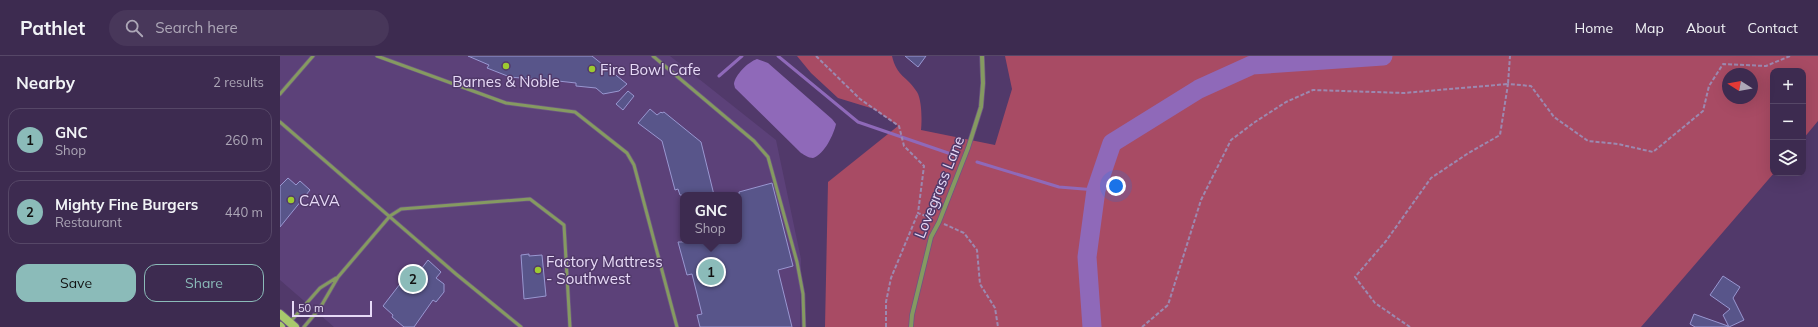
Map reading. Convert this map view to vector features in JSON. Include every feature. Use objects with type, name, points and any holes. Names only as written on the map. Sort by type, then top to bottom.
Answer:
[{"type":"main road","points":[[280,314],[292,325]]},
{"type":"street","name":"Lovegrass Lane","points":[[911,327],[912,315],[931,237],[939,222],[968,148],[981,107],[983,83],[982,56]]},
{"type":"lane","points":[[280,94],[312,56]]},
{"type":"lane","points":[[377,56],[506,103],[575,112],[626,154],[634,165],[677,327]]},
{"type":"lane","points":[[653,56],[754,141],[768,157],[797,262],[803,294],[804,327]]},
{"type":"lane","points":[[280,122],[520,327]]},
{"type":"lane","points":[[304,327],[320,308],[338,278],[390,216],[401,209],[530,198],[564,225],[570,327]]},
{"type":"lane","points":[[292,325],[320,288],[338,278]]},
{"type":"path","points":[[816,56],[860,99],[899,126],[904,146],[924,166],[918,213],[890,278],[886,302],[886,327]]},
{"type":"path","points":[[1410,327],[1375,303],[1355,277],[1386,241],[1431,178],[1467,154],[1500,135],[1508,84],[1510,56]]},
{"type":"path","points":[[1142,327],[1146,326],[1168,306],[1201,200],[1232,140],[1255,122],[1286,102],[1313,90],[1404,93],[1508,84],[1530,86],[1554,117],[1588,142],[1618,144],[1653,152],[1703,111],[1709,86],[1723,64],[1766,66],[1790,56]]},
{"type":"path","points":[[918,213],[964,233],[977,250],[980,284],[995,308],[998,327]]},
{"type":"shaded area","points":[[280,56],[670,56],[776,140],[801,259],[800,327],[334,327],[280,280]]},
{"type":"shaded area","points":[[797,56],[892,56],[899,72],[919,96],[922,121],[921,130],[995,145],[1012,89],[1005,56],[1818,56],[1818,121],[1806,135],[1806,68],[1770,68],[1770,176],[1771,176],[1641,327],[825,327],[828,182],[898,126],[874,109],[838,98],[811,73]]},
{"type":"shaded area","points":[[757,59],[768,63],[836,124],[828,144],[817,156],[811,158],[801,153],[735,88],[735,80],[742,69]]},
{"type":"building","points":[[468,56],[592,56],[627,84],[619,91],[603,94],[596,88],[576,86],[576,83],[558,81],[557,84],[542,82],[542,80],[510,77],[487,68],[489,65]]},
{"type":"building","points":[[905,56],[926,56],[918,67]]},
{"type":"building","points":[[628,91],[634,96],[623,110],[616,104]]},
{"type":"building","points":[[650,109],[657,115],[664,112],[701,142],[713,192],[680,192],[680,195],[678,189],[675,190],[662,141],[638,123]]},
{"type":"building","name":"CAVA","points":[[288,178],[296,185],[300,181],[310,190],[280,227],[280,186]]},
{"type":"building","points":[[772,183],[793,266],[778,270],[792,327],[700,327],[697,315],[702,314],[692,274],[687,275],[678,242],[680,242],[680,244],[742,244],[742,192],[739,192]]},
{"type":"building","points":[[529,254],[529,256],[542,255],[546,296],[524,299],[521,255]]},
{"type":"building","points":[[428,260],[441,272],[436,278],[444,284],[444,292],[436,302],[433,300],[414,327],[404,327],[392,317],[393,315],[383,306],[410,271],[412,272],[418,265],[422,268]]},
{"type":"building","points":[[1723,276],[1740,287],[1733,298],[1744,320],[1729,327],[1723,315],[1730,309],[1710,295]]},
{"type":"building","points":[[1694,314],[1728,327],[1695,327],[1690,324]]},
{"type":"waterway","points":[[719,76],[742,56]]},
{"type":"waterway","points":[[778,56],[858,122],[951,154]]},
{"type":"waterway","points":[[1092,327],[1087,257],[1096,190],[1112,143],[1199,89],[1252,65],[1383,56]]},
{"type":"waterway","points":[[977,162],[1059,187],[1096,190]]},
{"type":"place","name":"Barnes & Noble","points":[[506,66]]},
{"type":"place","name":"Fire Bowl Cafe","points":[[592,69]]},
{"type":"place","name":"CAVA","points":[[291,200]]},
{"type":"place","name":"Factory Mattress - Southwest","points":[[538,270]]},
{"type":"place","name":"GNC","points":[[711,272]]},
{"type":"place","name":"Mighty Fine Burgers","points":[[413,279]]}]
